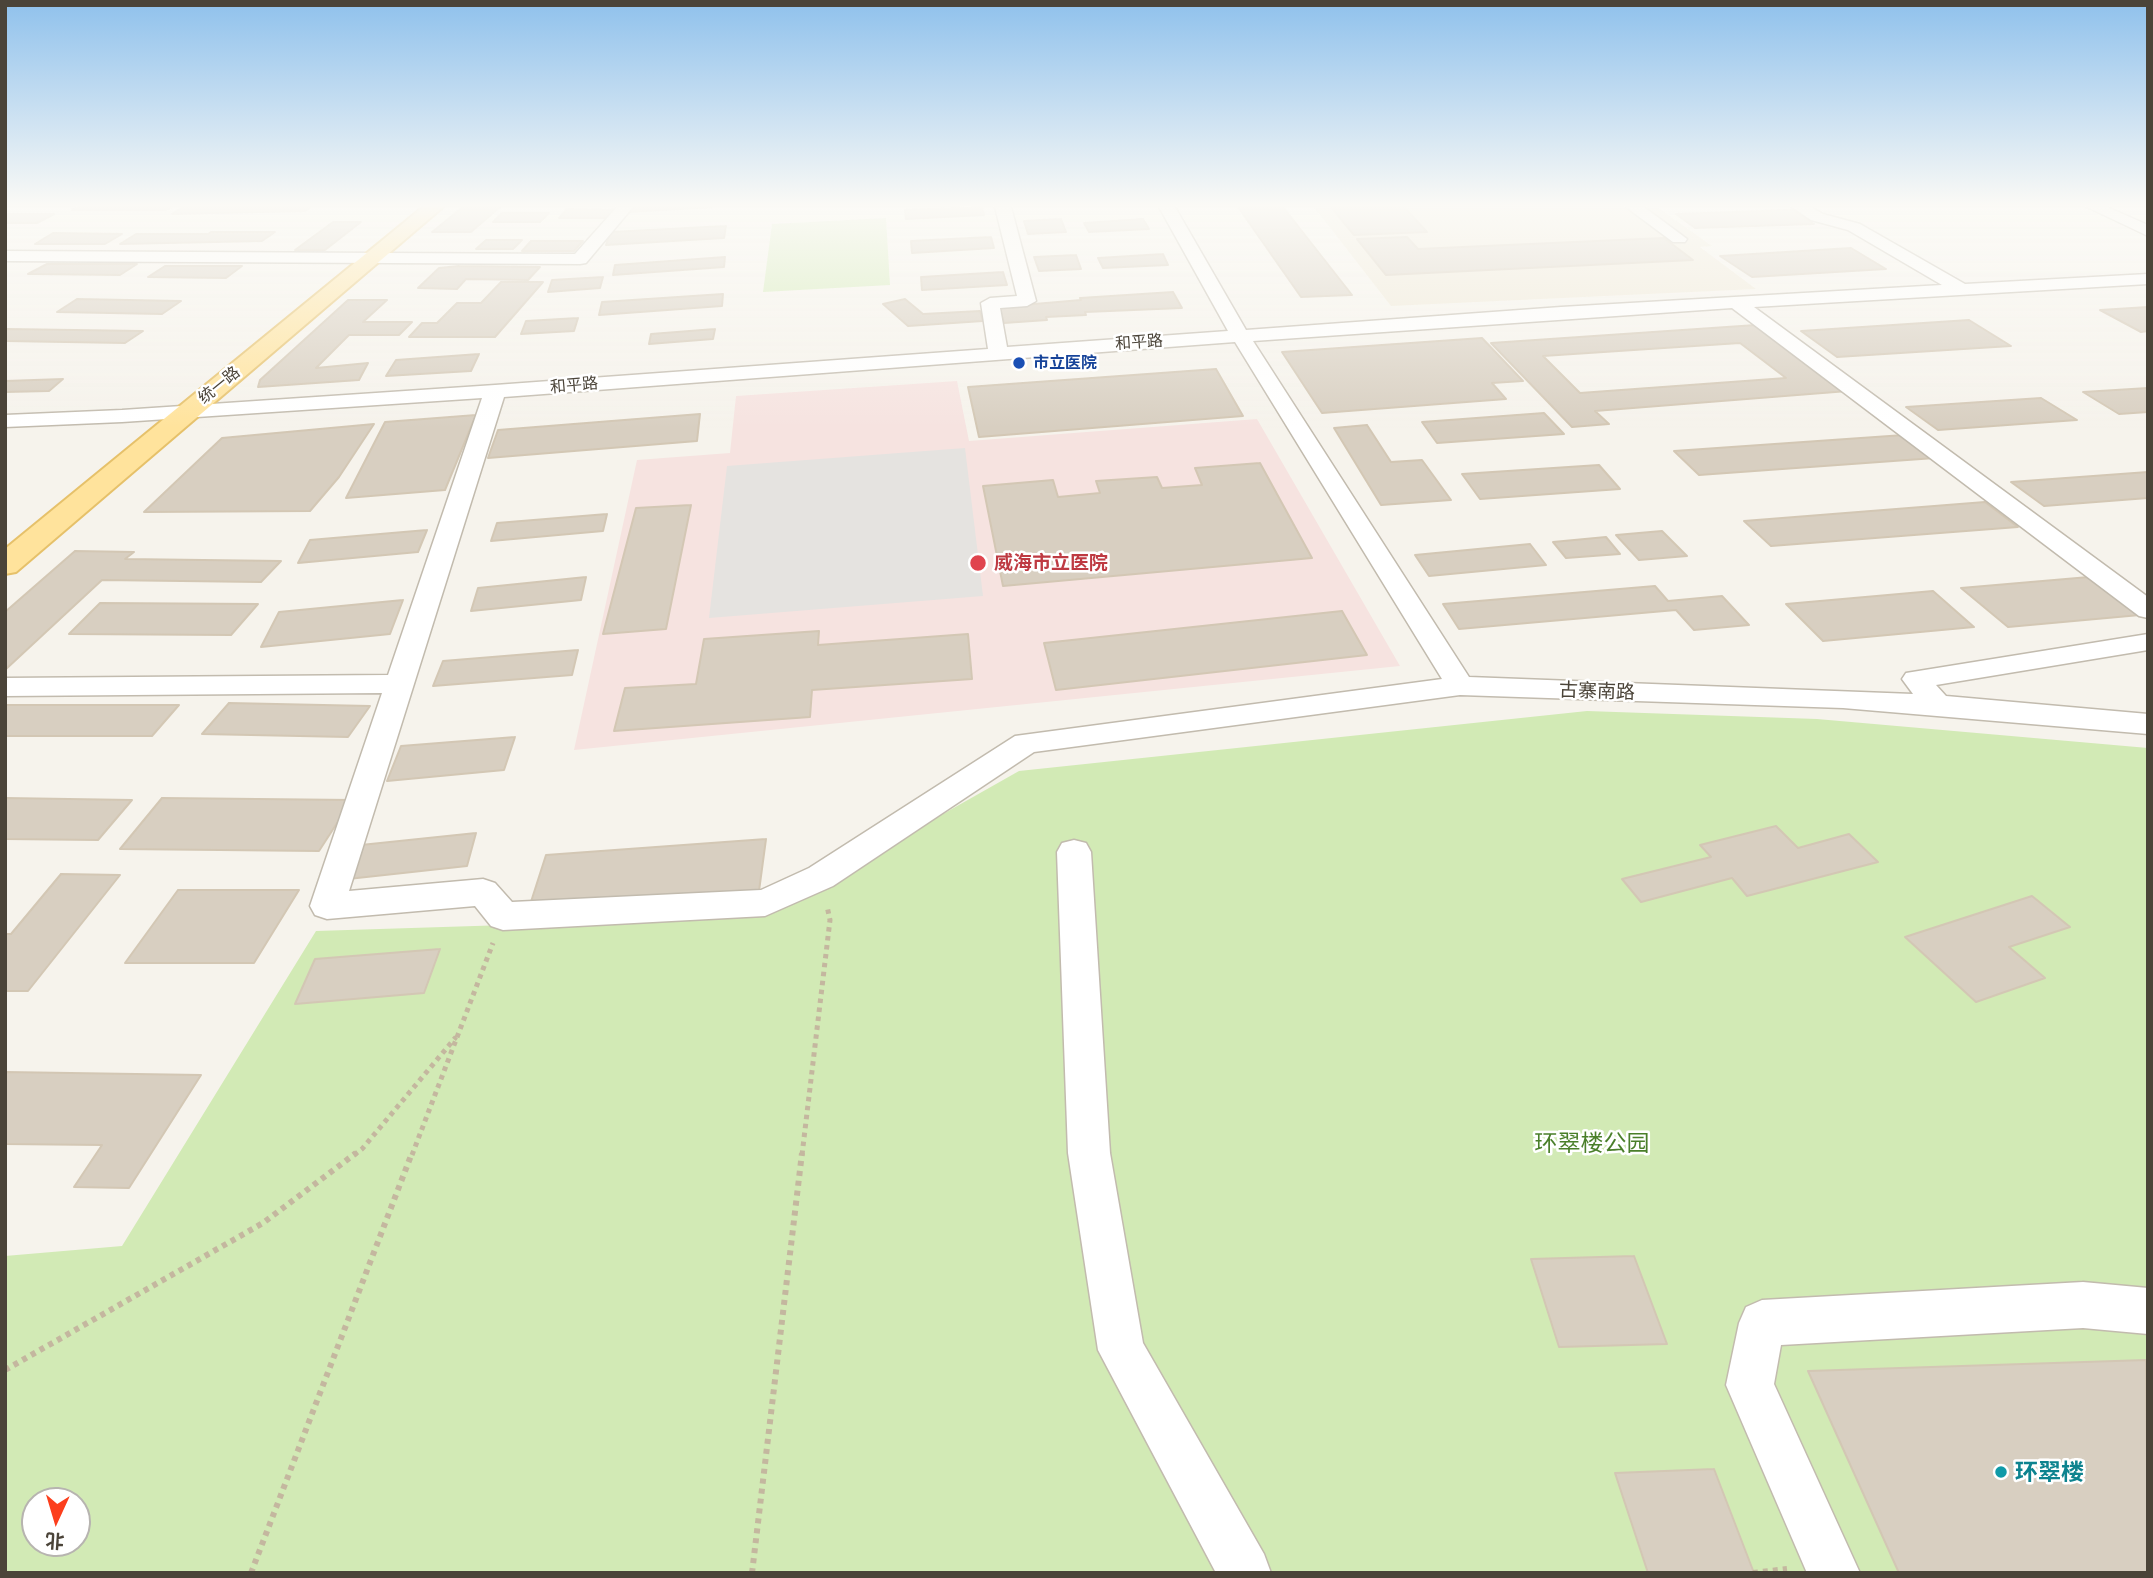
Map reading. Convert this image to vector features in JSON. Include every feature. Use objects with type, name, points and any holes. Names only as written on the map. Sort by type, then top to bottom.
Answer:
[{"type":"main road","name":"统一路","points":[[5,537],[155,414],[332,281]]},
{"type":"main road","name":"统一路","points":[[5,565],[336,281]]},
{"type":"street","points":[[998,352],[990,303],[1027,301],[1022,281]]},
{"type":"street","points":[[1209,281],[1240,335],[1460,686]]},
{"type":"street","points":[[1947,281],[1961,289]]},
{"type":"street","name":"和平路","points":[[5,421],[155,414],[495,391],[998,352],[1736,302],[2117,281]]},
{"type":"street","points":[[1736,302],[2148,610]]},
{"type":"street","points":[[495,391],[327,906],[482,892],[503,916]]},
{"type":"street","points":[[1937,705],[1916,679],[2148,642]]},
{"type":"street","points":[[5,687],[399,684]]},
{"type":"street","name":"古寨南路","points":[[503,916],[765,903],[821,877],[1026,743],[1460,686],[1937,705],[2142,725]]},
{"type":"street","points":[[1074,852],[1089,1153],[1121,1350],[1245,1573]]},
{"type":"street","points":[[1835,1573],[1750,1385],[1762,1323],[2083,1305],[2148,1311]]},
{"type":"path","points":[[752,1573],[830,919],[821,877]]},
{"type":"path","points":[[251,1573],[503,916]]},
{"type":"path","points":[[5,1370],[263,1223],[362,1149],[458,1034]]},
{"type":"shaded area","points":[[1371,281],[1745,281],[1756,289],[1391,306]]},
{"type":"shaded area","name":"威海市立医院","points":[[957,381],[969,441],[1257,419],[1400,666],[574,750],[637,460],[730,453],[736,396]]},
{"type":"shaded area","points":[[965,448],[983,596],[709,618],[727,466]]},
{"type":"green space","points":[[765,281],[890,281],[890,285],[763,292]]},
{"type":"green space","name":"环翠楼公园","points":[[1587,711],[1817,719],[2148,748],[2148,1573],[5,1573],[5,1256],[122,1246],[316,931],[761,917],[1019,771]]},
{"type":"building","points":[[426,281],[465,281],[457,289],[418,288]]},
{"type":"building","points":[[552,281],[602,281],[600,288],[548,292]]},
{"type":"building","points":[[921,281],[1006,281],[1007,285],[922,290]]},
{"type":"building","points":[[1290,281],[1341,281],[1352,295],[1301,297]]},
{"type":"building","points":[[501,282],[543,282],[495,337],[409,337],[422,323],[437,323],[457,303],[481,303]]},
{"type":"building","points":[[1173,292],[1182,308],[1085,312],[1086,315],[1004,323],[999,307],[1081,300],[1080,298]]},
{"type":"building","points":[[723,294],[722,306],[599,315],[602,302]]},
{"type":"building","points":[[77,299],[181,301],[162,314],[57,312]]},
{"type":"building","points":[[905,299],[923,314],[980,311],[983,321],[908,326],[883,304]]},
{"type":"building","points":[[348,300],[387,300],[363,322],[412,322],[399,335],[349,335],[316,368],[368,363],[359,380],[258,387],[260,380]]},
{"type":"building","points":[[2148,307],[2148,331],[2141,332],[2100,310]]},
{"type":"building","points":[[578,318],[574,331],[521,334],[526,321]]},
{"type":"building","points":[[1969,320],[2011,346],[1837,357],[1801,331]]},
{"type":"building","points":[[1756,325],[1848,391],[1595,411],[1609,424],[1572,427],[1491,343]],"holes":[[[1740,343],[1786,378],[1580,393],[1543,356]]]},
{"type":"building","points":[[715,329],[713,339],[649,344],[651,334]]},
{"type":"building","points":[[5,330],[143,331],[125,343],[5,341]]},
{"type":"building","points":[[1482,338],[1523,381],[1492,383],[1506,399],[1322,413],[1282,352]]},
{"type":"building","points":[[479,354],[471,371],[386,376],[396,360]]},
{"type":"building","points":[[1216,369],[1243,416],[979,437],[968,387]]},
{"type":"building","points":[[63,379],[49,391],[5,392],[5,381]]},
{"type":"building","points":[[2148,388],[2148,412],[2119,414],[2083,392]]},
{"type":"building","points":[[2041,398],[2077,420],[1938,430],[1906,407]]},
{"type":"building","points":[[1544,413],[1564,434],[1437,443],[1422,422]]},
{"type":"building","points":[[700,414],[697,441],[488,458],[498,430]]},
{"type":"building","points":[[476,415],[445,490],[346,498],[385,422]]},
{"type":"building","points":[[374,424],[339,477],[310,511],[144,512],[222,438]]},
{"type":"building","points":[[1367,425],[1391,462],[1422,460],[1451,500],[1381,505],[1334,428]]},
{"type":"building","points":[[1904,435],[1935,458],[1699,475],[1674,451]]},
{"type":"building","points":[[1260,463],[1312,558],[1003,586],[983,486],[1053,480],[1058,497],[1100,493],[1096,481],[1157,477],[1162,488],[1202,485],[1195,468]]},
{"type":"building","points":[[1599,465],[1620,489],[1480,499],[1462,474]]},
{"type":"building","points":[[2148,472],[2148,498],[2044,506],[2011,482]]},
{"type":"building","points":[[1985,502],[2018,527],[1771,546],[1744,521]]},
{"type":"building","points":[[691,505],[666,629],[603,634],[636,508]]},
{"type":"building","points":[[607,514],[603,531],[491,541],[497,523]]},
{"type":"building","points":[[427,530],[418,552],[298,563],[310,540]]},
{"type":"building","points":[[1662,531],[1687,556],[1639,560],[1616,535]]},
{"type":"building","points":[[1606,537],[1620,554],[1566,558],[1553,542]]},
{"type":"building","points":[[1530,544],[1546,565],[1429,576],[1415,555]]},
{"type":"building","points":[[75,551],[134,552],[125,559],[281,561],[261,582],[102,580],[5,670],[5,612]]},
{"type":"building","points":[[586,577],[581,600],[471,611],[478,588]]},
{"type":"building","points":[[2089,577],[2140,615],[2008,627],[1961,588]]},
{"type":"building","points":[[1655,586],[1668,601],[1722,596],[1749,625],[1694,630],[1676,610],[1459,629],[1443,604]]},
{"type":"building","points":[[1933,591],[1974,627],[1823,641],[1786,604]]},
{"type":"building","points":[[403,600],[390,634],[261,647],[279,612]]},
{"type":"building","points":[[100,603],[258,604],[231,635],[69,634]]},
{"type":"building","points":[[1342,611],[1367,655],[1056,690],[1044,643]]},
{"type":"building","points":[[819,631],[818,645],[968,634],[972,679],[812,690],[810,717],[614,731],[625,688],[696,684],[704,639]]},
{"type":"building","points":[[578,650],[572,675],[433,686],[443,661]]},
{"type":"building","points":[[229,703],[370,706],[348,737],[202,734]]},
{"type":"building","points":[[5,705],[179,705],[152,736],[5,736]]},
{"type":"building","points":[[515,737],[504,770],[387,781],[401,746]]},
{"type":"building","points":[[5,798],[132,800],[98,840],[5,839]]},
{"type":"building","points":[[162,798],[352,800],[319,851],[120,849]]},
{"type":"building","points":[[1776,826],[1798,848],[1849,834],[1878,862],[1747,896],[1732,878],[1641,902],[1622,879],[1711,857],[1700,845]]},
{"type":"building","points":[[476,833],[467,866],[348,879],[361,845]]},
{"type":"building","points":[[766,839],[759,891],[529,908],[546,855]]},
{"type":"building","points":[[61,874],[120,875],[28,991],[5,991],[5,934],[11,934]]},
{"type":"building","points":[[178,890],[299,890],[254,963],[125,963]]},
{"type":"building","points":[[2032,896],[2070,927],[2009,947],[2045,978],[1976,1002],[1905,937]]},
{"type":"building","points":[[440,949],[424,993],[295,1004],[315,959]]},
{"type":"building","points":[[5,1072],[201,1075],[129,1188],[74,1187],[102,1145],[5,1144]]},
{"type":"building","points":[[1634,1256],[1667,1344],[1559,1347],[1531,1259]]},
{"type":"building","name":"环翠楼","points":[[2146,1360],[2148,1573],[1899,1573],[1808,1371]]},
{"type":"building","points":[[1714,1469],[1754,1573],[1648,1573],[1615,1473]]},
{"type":"place","name":"市立医院","points":[[1019,363]]},
{"type":"place","name":"威海市立医院","points":[[978,563]]},
{"type":"place","name":"环翠楼","points":[[2001,1472]]}]
